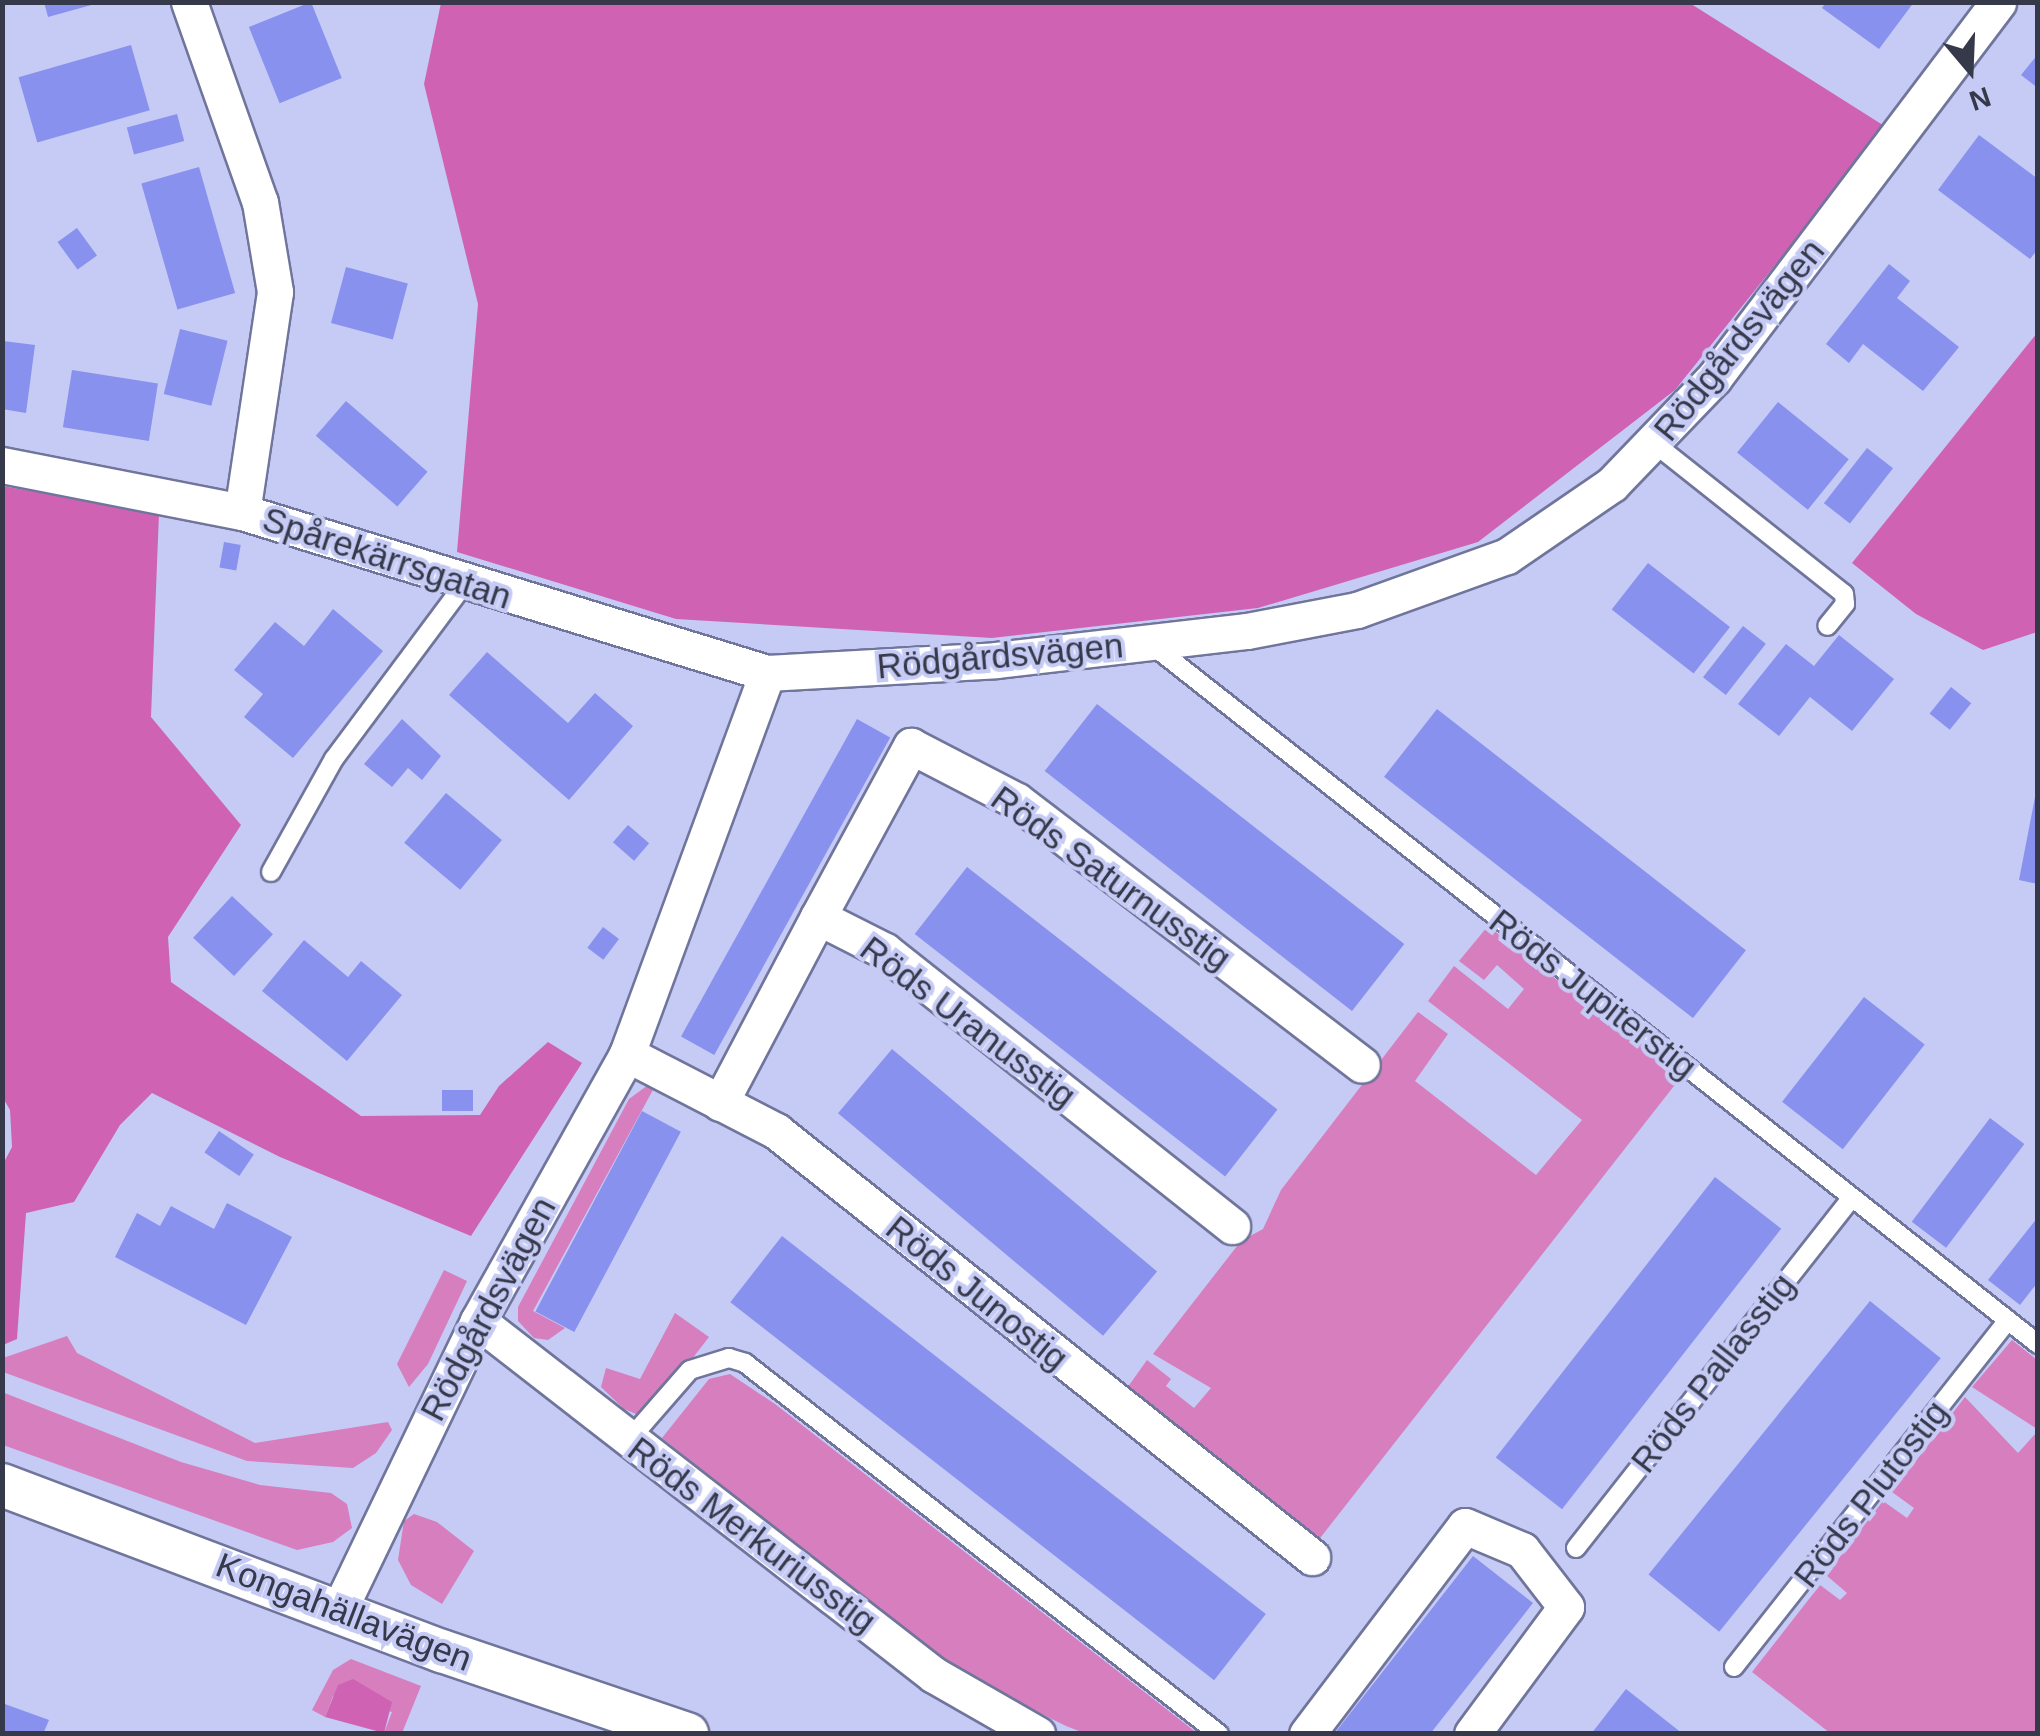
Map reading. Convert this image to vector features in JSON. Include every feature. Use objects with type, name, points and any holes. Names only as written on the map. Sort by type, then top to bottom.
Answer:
[{"type":"street","points":[[189,2],[260,202],[276,292],[242,512]]},
{"type":"street","name":"Rödgårdsvägen","points":[[339,1610],[478,1321],[627,1054],[767,673],[1149,642],[1357,610],[1438,585],[1507,556],[1612,484],[1655,444],[1839,217],[1998,2]]},
{"type":"street","name":"Spårekärrsgatan","points":[[2,465],[242,512],[767,673]]},
{"type":"street","name":"Röds Saturnusstig","points":[[818,916],[912,746],[1017,802],[1362,1066]]},
{"type":"street","name":"Röds Uranusstig","points":[[720,1104],[818,916],[885,950],[1232,1226]]},
{"type":"street","name":"Röds Junostig","points":[[627,1054],[776,1131],[1312,1558]]},
{"type":"street","name":"Röds Merkuriusstig","points":[[478,1321],[934,1675],[1037,1734]]},
{"type":"street","name":"Kongahällavägen","points":[[2,1485],[687,1734]]},
{"type":"street","points":[[1306,1734],[1464,1526],[1522,1550],[1566,1606],[1475,1732]]},
{"type":"lane","points":[[1655,444],[1844,594],[1845,604],[1827,626]]},
{"type":"lane","points":[[271,872],[344,742],[466,583]]},
{"type":"lane","name":"Röds Jupiterstig","points":[[1149,642],[2038,1344]]},
{"type":"lane","name":"Röds Pallasstig","points":[[1576,1548],[1851,1199]]},
{"type":"lane","name":"Röds Plutostig","points":[[1734,1667],[2008,1320]]},
{"type":"lane","points":[[628,1440],[690,1370],[729,1358],[745,1363],[1219,1734]]},
{"type":"shaded area","points":[[1688,2],[1886,127],[1675,390],[1478,542],[1258,608],[992,638],[676,619],[457,552],[478,304],[424,84],[441,3]]},
{"type":"shaded area","points":[[2037,333],[2037,632],[1983,650],[1916,614],[1852,563]]},
{"type":"shaded area","points":[[2,486],[159,513],[151,717],[241,825],[168,937],[171,982],[361,1116],[480,1115],[499,1086],[548,1042],[582,1063],[471,1236],[280,1157],[152,1093],[120,1125],[74,1202],[26,1213],[17,1339],[3,1345],[2,1166],[12,1147],[10,1110],[2,1096]]},
{"type":"shaded area","points":[[1488,926],[1681,1077],[1317,1542],[1125,1391],[1147,1360],[1171,1379],[1166,1386],[1194,1408],[1211,1388],[1153,1354],[1241,1241],[1263,1229],[1281,1190],[1418,1012],[1448,1034],[1415,1081],[1536,1175],[1582,1120],[1428,1001],[1454,966],[1508,1009],[1524,989],[1497,965],[1484,980],[1459,961]]},
{"type":"shaded area","points":[[648,1085],[654,1088],[533,1311],[565,1328],[548,1340],[534,1338],[518,1321],[518,1307],[629,1099]]},
{"type":"shaded area","points":[[444,1270],[467,1281],[428,1364],[409,1387],[397,1364]]},
{"type":"shaded area","points":[[675,1313],[709,1337],[654,1408],[636,1414],[624,1409],[601,1387],[606,1368],[640,1379]]},
{"type":"shaded area","points":[[67,1336],[77,1353],[255,1443],[388,1422],[392,1430],[376,1453],[353,1468],[247,1461],[3,1372],[3,1358]]},
{"type":"shaded area","points":[[2012,1340],[2037,1360],[2037,1429],[1972,1387]]},
{"type":"shaded area","points":[[730,1374],[775,1404],[1197,1733],[1084,1733],[1066,1726],[972,1679],[854,1591],[662,1438],[709,1379]]},
{"type":"shaded area","points":[[2,1392],[181,1462],[260,1485],[331,1493],[347,1504],[352,1528],[333,1542],[297,1550],[3,1445]]},
{"type":"shaded area","points":[[1965,1397],[2018,1453],[2037,1432],[2037,1733],[1830,1733],[1752,1672],[1820,1585],[1840,1600],[1847,1593],[1826,1575],[1883,1501],[1907,1518],[1914,1508],[1892,1492]]},
{"type":"shaded area","points":[[414,1514],[437,1522],[474,1551],[442,1604],[411,1585],[398,1560],[404,1521]]},
{"type":"shaded area","points":[[351,1659],[421,1686],[402,1733],[384,1733],[392,1712],[333,1696],[325,1717],[312,1710],[333,1670]]},
{"type":"shaded area","points":[[353,1679],[392,1702],[384,1733],[325,1717],[338,1685]]},
{"type":"building","points":[[44,2],[95,2],[95,4],[48,17]]},
{"type":"building","points":[[311,2],[342,78],[280,103],[249,27]]},
{"type":"building","points":[[1826,2],[1914,2],[1879,49],[1822,8]]},
{"type":"building","points":[[131,45],[150,110],[37,143],[19,77]]},
{"type":"building","points":[[2038,54],[2038,88],[2021,75]]},
{"type":"building","points":[[177,114],[184,141],[134,155],[127,127]]},
{"type":"building","points":[[1979,135],[2038,179],[2038,249],[2030,259],[1938,190]]},
{"type":"building","points":[[199,167],[235,293],[177,309],[141,184]]},
{"type":"building","points":[[77,228],[97,256],[78,270],[58,242]]},
{"type":"building","points":[[1889,264],[1910,281],[1897,298],[1959,347],[1923,391],[1863,344],[1849,363],[1826,344]]},
{"type":"building","points":[[346,267],[408,284],[393,340],[331,323]]},
{"type":"building","points":[[180,329],[228,341],[211,406],[164,394]]},
{"type":"building","points":[[3,341],[35,345],[26,413],[2,409]]},
{"type":"building","points":[[72,370],[158,384],[149,441],[63,427]]},
{"type":"building","points":[[346,401],[428,472],[397,507],[316,436]]},
{"type":"building","points":[[1778,402],[1849,459],[1808,510],[1737,453]]},
{"type":"building","points":[[1867,448],[1893,468],[1850,523],[1824,503]]},
{"type":"building","points":[[224,542],[241,545],[236,571],[219,568]]},
{"type":"building","points":[[1648,563],[1730,627],[1694,674],[1612,609]]},
{"type":"building","points":[[333,609],[383,651],[293,758],[244,717],[263,694],[234,670],[275,622],[304,646]]},
{"type":"building","points":[[1743,626],[1766,644],[1726,695],[1703,677]]},
{"type":"building","points":[[1839,635],[1894,679],[1852,731],[1810,697],[1779,736],[1738,704],[1786,644],[1814,666]]},
{"type":"building","points":[[487,652],[568,723],[595,693],[633,726],[569,800],[449,695]]},
{"type":"building","points":[[1951,687],[1971,703],[1950,730],[1930,713]]},
{"type":"building","points":[[1097,704],[1404,944],[1352,1011],[1045,771]]},
{"type":"building","points":[[1437,709],[1746,950],[1693,1018],[1384,777]]},
{"type":"building","points":[[402,719],[441,756],[422,780],[408,768],[392,787],[364,764]]},
{"type":"building","points":[[857,719],[890,737],[714,1055],[681,1036]]},
{"type":"building","points":[[2038,792],[2038,884],[2019,880]]},
{"type":"building","points":[[446,793],[502,840],[460,890],[404,843]]},
{"type":"building","points":[[628,825],[649,843],[634,861],[613,842]]},
{"type":"building","points":[[967,867],[1277,1110],[1225,1177],[915,934]]},
{"type":"building","points":[[232,896],[273,934],[234,976],[193,938]]},
{"type":"building","points":[[603,927],[619,939],[603,960],[587,948]]},
{"type":"building","points":[[304,940],[348,977],[361,961],[402,995],[347,1061],[262,991]]},
{"type":"building","points":[[1864,997],[1925,1044],[1843,1149],[1782,1102]]},
{"type":"building","points":[[892,1049],[1157,1271],[1103,1336],[838,1113]]},
{"type":"building","points":[[442,1090],[473,1090],[473,1111],[442,1111]]},
{"type":"building","points":[[642,1111],[681,1132],[574,1332],[535,1311]]},
{"type":"building","points":[[1990,1118],[2024,1144],[1946,1248],[1912,1222]]},
{"type":"building","points":[[219,1131],[254,1154],[239,1176],[204,1153]]},
{"type":"building","points":[[1715,1177],[1781,1229],[1562,1509],[1496,1458]]},
{"type":"building","points":[[227,1203],[292,1237],[246,1325],[115,1257],[137,1213],[160,1226],[171,1206],[214,1229]]},
{"type":"building","points":[[2038,1217],[2038,1282],[2020,1305],[1988,1280]]},
{"type":"building","points":[[782,1236],[1266,1614],[1214,1680],[730,1302]]},
{"type":"building","points":[[1870,1301],[1941,1358],[1719,1632],[1648,1575]]},
{"type":"building","points":[[1473,1556],[1533,1603],[1430,1734],[1334,1734]]},
{"type":"building","points":[[1626,1689],[1683,1734],[1591,1734]]},
{"type":"building","points":[[2,1703],[49,1720],[43,1734],[2,1734]]}]
